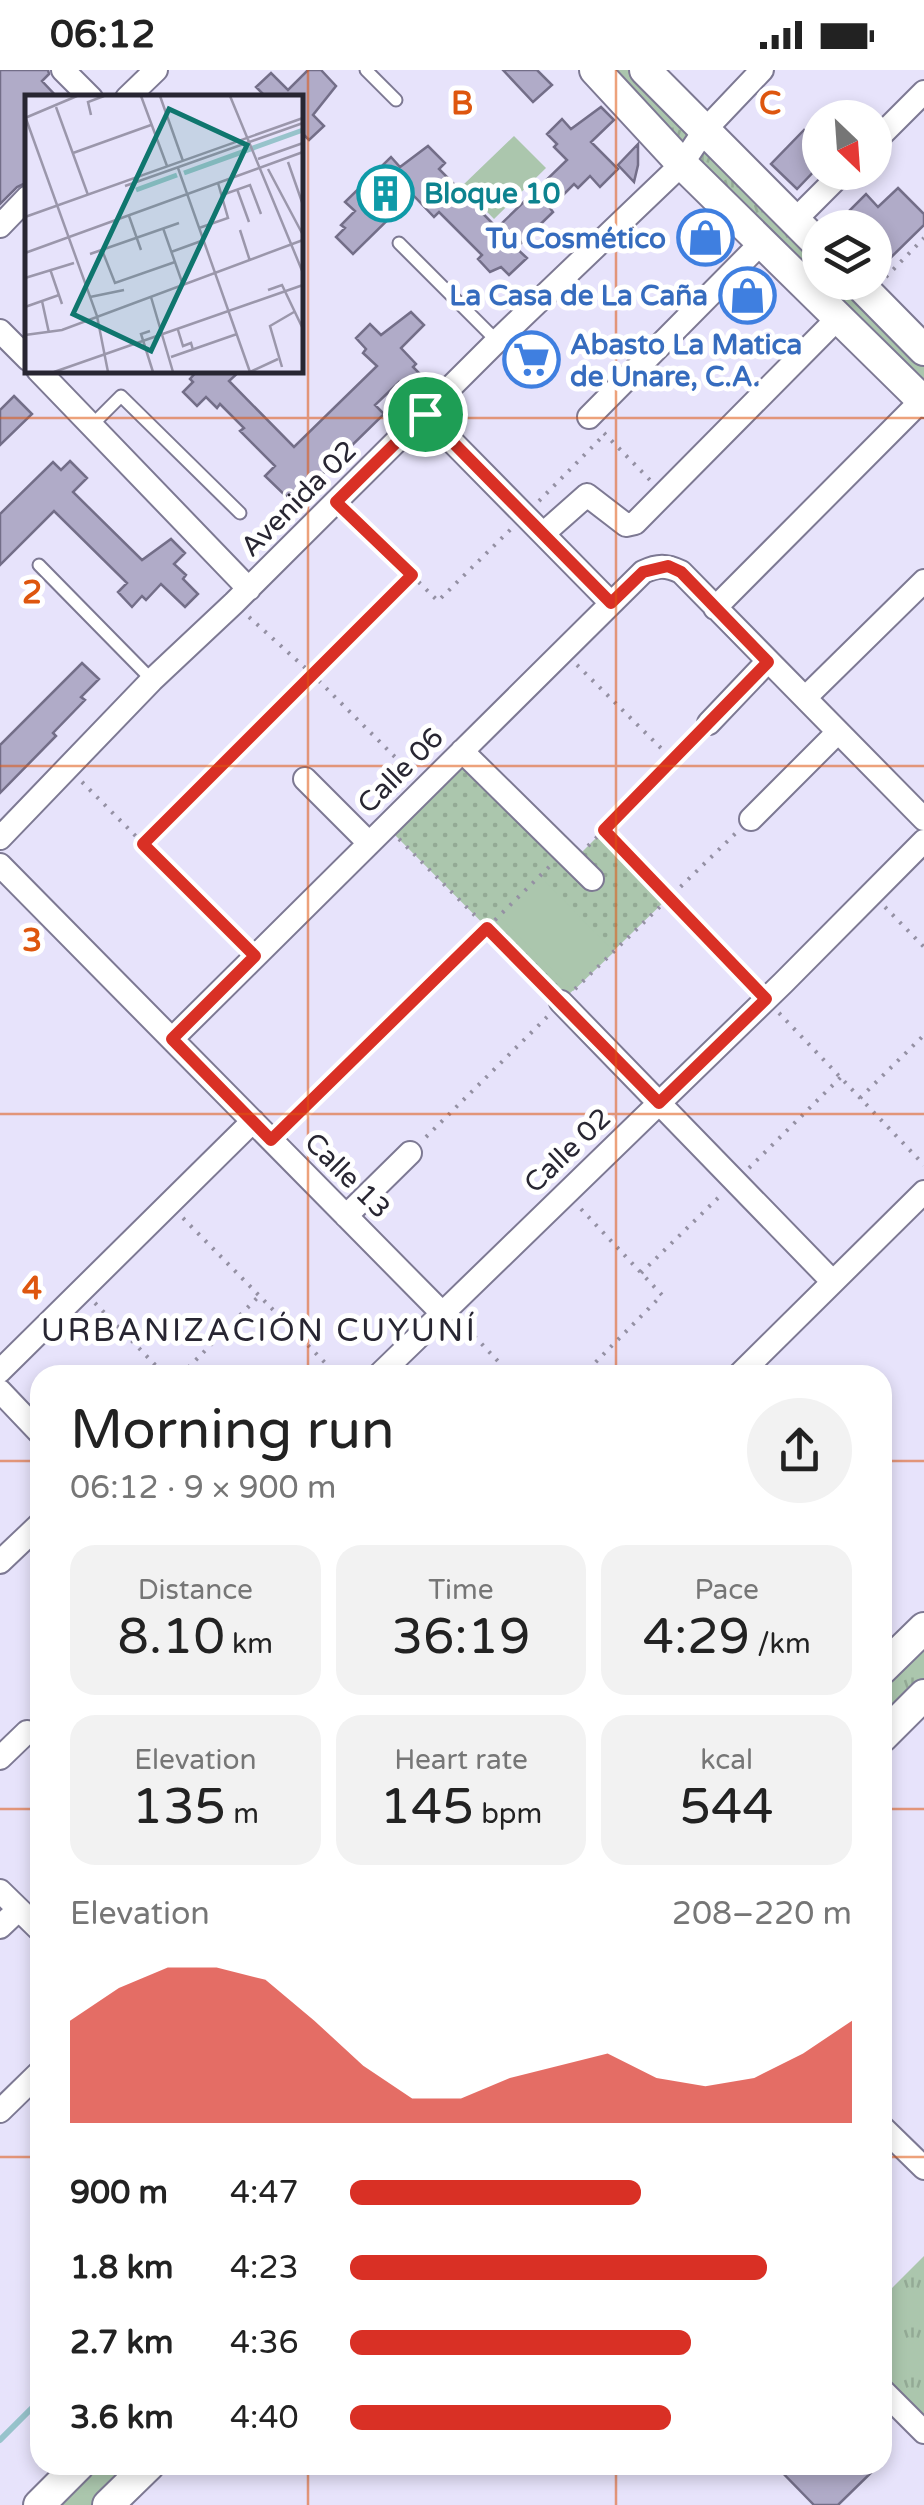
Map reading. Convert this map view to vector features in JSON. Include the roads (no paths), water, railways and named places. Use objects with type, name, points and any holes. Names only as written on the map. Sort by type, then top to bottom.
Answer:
[{"type":"street","points":[[63,70],[88,95]]},
{"type":"street","points":[[129,95],[156,70]]},
{"type":"street","points":[[595,70],[682,164],[923,401],[715,608],[924,819]]},
{"type":"street","points":[[644,70],[802,228]]},
{"type":"street","name":"Avenida 02","points":[[0,838],[152,680],[682,164],[704,131],[762,70]]},
{"type":"street","points":[[892,124],[924,92]]},
{"type":"street","points":[[794,220],[825,190]]},
{"type":"street","points":[[0,226],[25,201]]},
{"type":"street","points":[[589,416],[763,242]]},
{"type":"street","points":[[875,300],[924,350]]},
{"type":"street","points":[[544,533],[583,497],[590,496],[626,525],[634,524],[839,317]]},
{"type":"street","points":[[4,341],[25,357]]},
{"type":"street","points":[[40,372],[92,425],[242,596]]},
{"type":"street","points":[[425,414],[611,603]]},
{"type":"street","name":"Calle 06","points":[[172,1039],[643,572],[668,566],[681,572],[715,608]]},
{"type":"street","points":[[804,698],[924,581]]},
{"type":"street","points":[[709,723],[768,662]]},
{"type":"street","points":[[751,818],[838,732]]},
{"type":"street","points":[[462,751],[592,879]]},
{"type":"street","points":[[306,779],[369,843]]},
{"type":"street","name":"Calle 02","points":[[389,1365],[924,841]]},
{"type":"street","name":"Calle 13","points":[[0,865],[442,1313]]},
{"type":"street","points":[[562,1002],[833,1282]]},
{"type":"street","points":[[0,1371],[253,1121]]},
{"type":"street","points":[[346,1216],[410,1153]]},
{"type":"street","points":[[750,1365],[924,1192]]},
{"type":"street","points":[[0,1392],[30,1422]]},
{"type":"street","points":[[0,1562],[30,1534]]},
{"type":"street","points":[[892,1658],[924,1628]]},
{"type":"street","points":[[892,1727],[924,1695]]},
{"type":"street","points":[[0,1758],[26,1732]]},
{"type":"street","points":[[0,1891],[30,1921]]},
{"type":"street","points":[[0,1927],[18,1910]]},
{"type":"street","points":[[0,2112],[30,2082]]},
{"type":"street","points":[[892,2138],[924,2168]]},
{"type":"street","points":[[892,2400],[924,2432]]},
{"type":"street","points":[[38,2505],[68,2475]]},
{"type":"street","points":[[108,2505],[139,2475]]},
{"type":"lane","points":[[366,70],[396,100]]},
{"type":"lane","points":[[400,243],[497,341]]},
{"type":"lane","points":[[92,425],[121,396],[240,513]]},
{"type":"lane","points":[[39,565],[152,680]]},
{"type":"waterway","points":[[0,2440],[30,2410]]},
{"type":"place","name":"Bloque 10","points":[[385,193]]},
{"type":"place","name":"Tu Cosmético","points":[[705,238]]},
{"type":"place","name":"La Casa de La Caña","points":[[747,295]]},
{"type":"place","name":"Abasto La Matica de Unare, C.A.","points":[[531,360]]},
{"type":"district","name":"URBANIZACIÓN CUYUNÍ","points":[[259,1330]]}]
